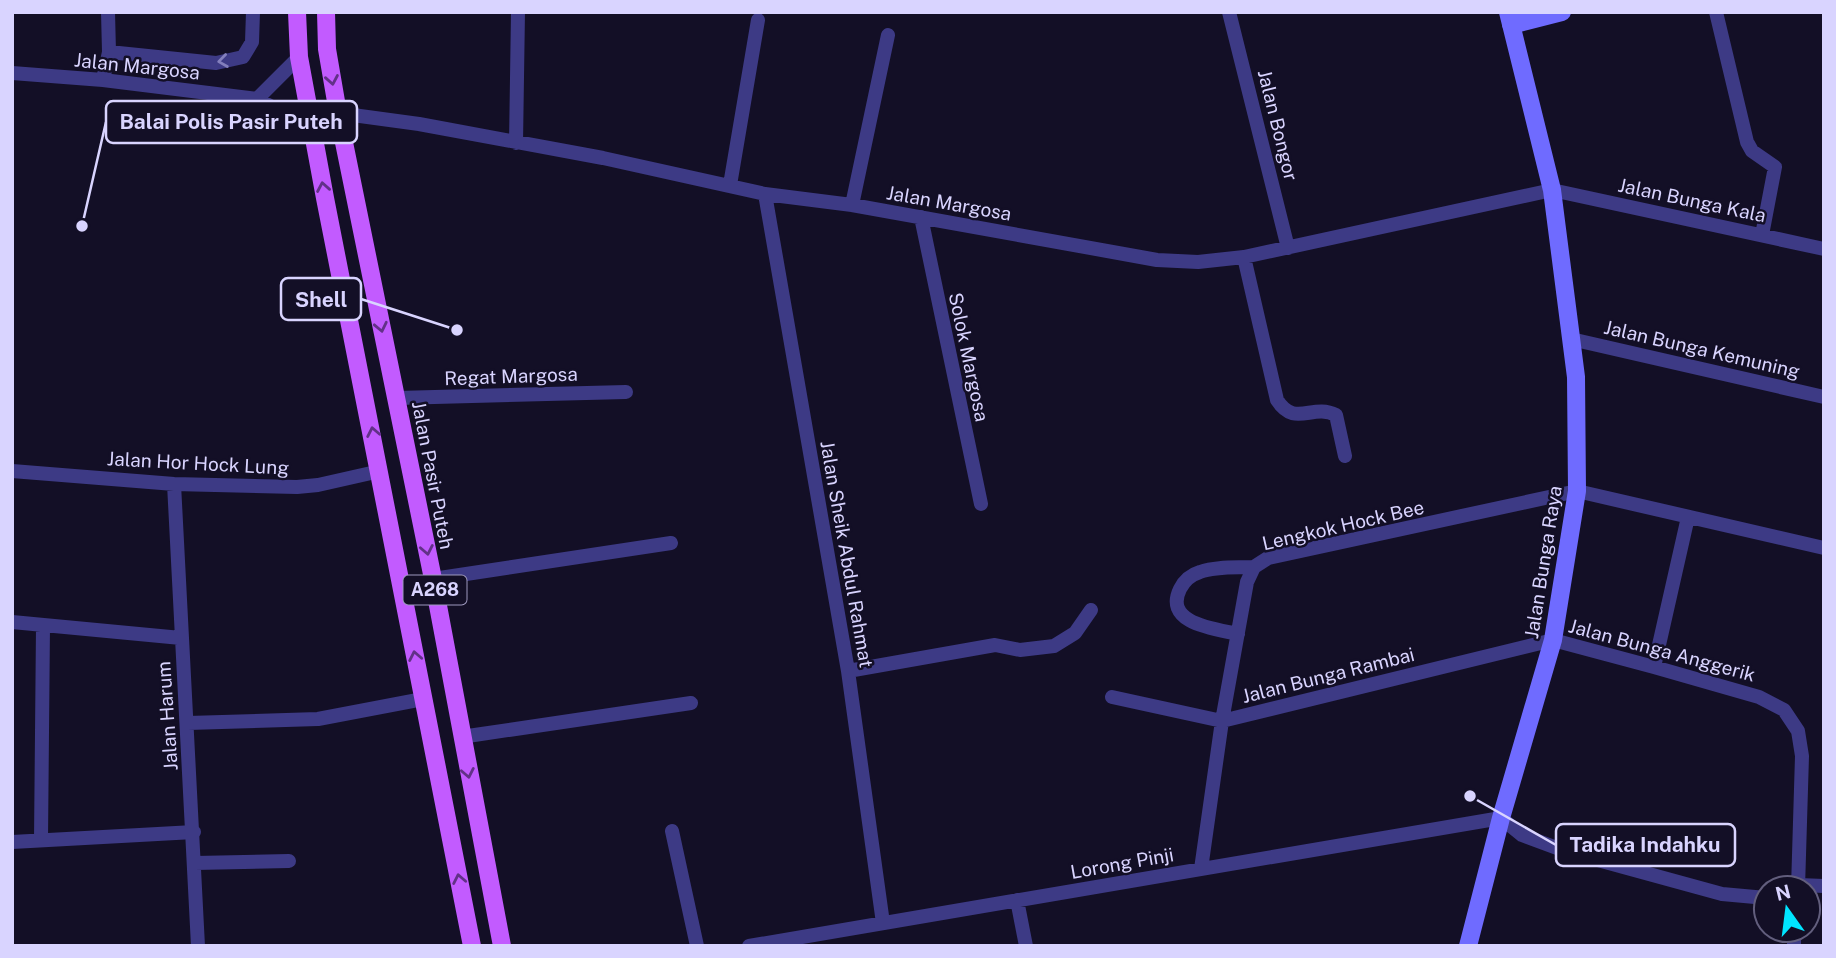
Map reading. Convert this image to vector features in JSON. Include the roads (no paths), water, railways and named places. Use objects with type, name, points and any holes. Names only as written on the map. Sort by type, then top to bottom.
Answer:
[{"type":"main road","name":"A268","points":[[297,12],[299,57],[472,946]]},
{"type":"main road","name":"Jalan Pasir Puteh","points":[[326,12],[327,49],[338,113],[433,579],[502,946]]},
{"type":"main road","points":[[1509,19],[1562,12]]},
{"type":"main road","name":"Jalan Bunga Raya","points":[[1468,946],[1501,818],[1553,640],[1577,491],[1576,377],[1552,190],[1509,19]]},
{"type":"street","points":[[103,80],[109,52],[108,12]]},
{"type":"street","points":[[109,52],[216,63],[243,57],[252,43],[253,12]]},
{"type":"street","points":[[516,143],[518,12]]},
{"type":"street","name":"Jalan Bongor","points":[[1229,12],[1288,248]]},
{"type":"street","points":[[1716,12],[1744,130],[1752,151],[1775,167],[1762,234]]},
{"type":"street","points":[[730,185],[758,20]]},
{"type":"street","points":[[852,205],[888,35]]},
{"type":"street","points":[[299,57],[257,99],[313,130]]},
{"type":"street","name":"Jalan Margosa","points":[[12,73],[103,80],[257,99]]},
{"type":"street","name":"Jalan Margosa","points":[[338,113],[419,124],[765,194],[852,205],[1157,260],[1198,262],[1244,257],[1552,190]]},
{"type":"street","name":"Jalan Bunga Kala","points":[[1552,190],[1824,249]]},
{"type":"street","name":"Jalan Sheik Abdul Rahmat","points":[[765,194],[848,671],[883,923]]},
{"type":"street","name":"Solok Margosa","points":[[920,217],[981,504]]},
{"type":"street","points":[[1244,257],[1277,400],[1283,410],[1293,414],[1328,411],[1336,415],[1345,456]]},
{"type":"street","name":"Jalan Bunga Kemuning","points":[[1571,339],[1824,397]]},
{"type":"street","name":"Regat Margosa","points":[[397,398],[626,392]]},
{"type":"street","name":"Jalan Hor Hock Lung","points":[[12,471],[174,484],[298,487],[380,471]]},
{"type":"street","name":"Jalan Harum","points":[[174,484],[198,946]]},
{"type":"street","points":[[1577,491],[1824,548]]},
{"type":"street","name":"Lengkok Hock Bee","points":[[1201,869],[1222,721],[1247,582],[1254,567],[1268,558],[1577,491]]},
{"type":"street","points":[[1654,667],[1688,517]]},
{"type":"street","points":[[433,579],[671,543]]},
{"type":"street","points":[[1238,634],[1197,625],[1181,616],[1177,595],[1188,578],[1199,572],[1254,567]]},
{"type":"street","points":[[848,671],[995,645],[1020,650],[1054,646],[1075,633],[1091,610]]},
{"type":"street","points":[[12,622],[181,638]]},
{"type":"street","points":[[41,840],[43,626]]},
{"type":"street","name":"Jalan Bunga Anggerik","points":[[1553,640],[1759,697],[1784,710],[1798,731],[1802,756],[1798,874]]},
{"type":"street","name":"Jalan Bunga Rambai","points":[[1112,697],[1222,721],[1553,640]]},
{"type":"street","points":[[188,723],[318,719],[423,699]]},
{"type":"street","points":[[461,737],[691,703]]},
{"type":"street","points":[[1501,818],[1522,835],[1565,851],[1722,894],[1752,897]]},
{"type":"street","name":"Lorong Pinji","points":[[749,946],[1501,818]]},
{"type":"street","points":[[672,831],[697,946]]},
{"type":"street","points":[[12,842],[194,832]]},
{"type":"street","points":[[195,863],[289,861]]},
{"type":"street","points":[[1017,900],[1027,946]]},
{"type":"place","name":"Balai Polis Pasir Puteh","points":[[82,226]]},
{"type":"place","name":"Shell","points":[[457,330]]},
{"type":"place","name":"Tadika Indahku","points":[[1470,796]]}]
